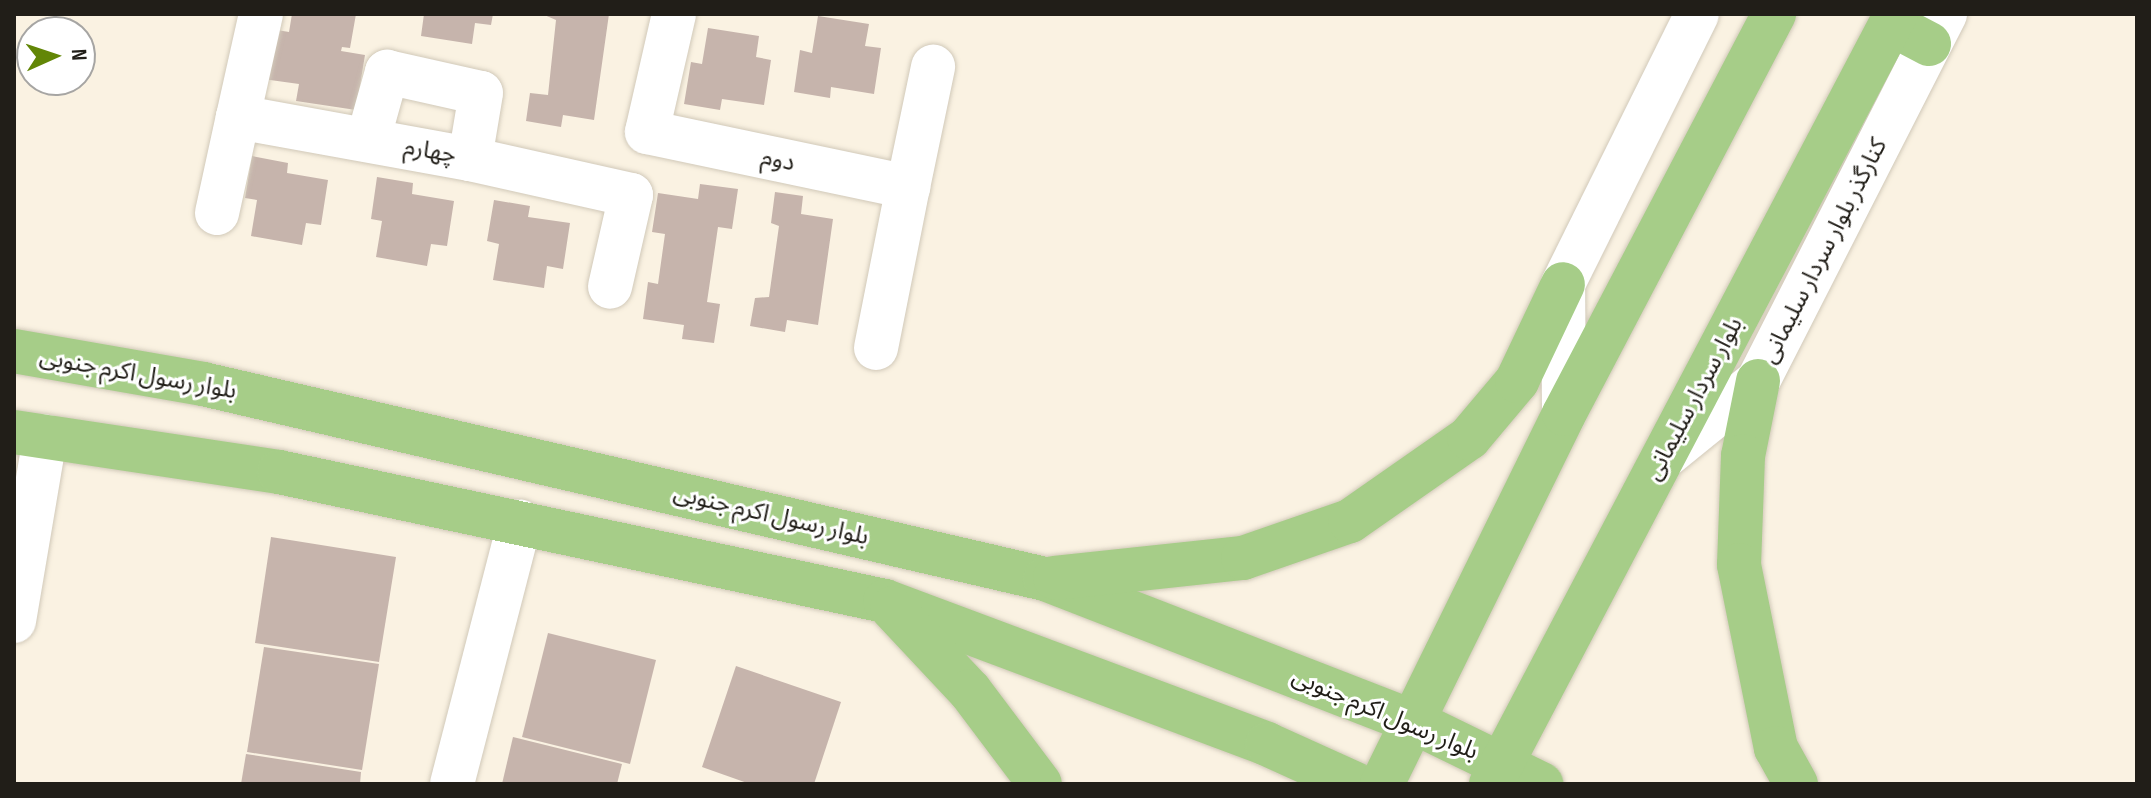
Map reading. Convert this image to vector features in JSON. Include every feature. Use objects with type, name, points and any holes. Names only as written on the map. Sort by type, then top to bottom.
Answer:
[{"type":"main road","points":[[1382,784],[1564,414],[1774,14]]},
{"type":"main road","points":[[1893,19],[1937,29]]},
{"type":"main road","name":"بلوار سردار سلیمانی","points":[[1496,774],[1893,19]]},
{"type":"main road","points":[[1045,579],[1243,558],[1350,521],[1469,438],[1517,381],[1563,284]]},
{"type":"main road","name":"بلوار رسول اکرم جنوبی","points":[[14,351],[203,384],[1045,579],[1412,721],[1496,774],[1541,784]]},
{"type":"main road","points":[[1758,381],[1743,456],[1739,565],[1776,748],[1796,784]]},
{"type":"main road","points":[[30,435],[279,472],[885,601],[1267,744],[1355,784]]},
{"type":"main road","points":[[885,601],[970,691],[1040,784]]},
{"type":"street","points":[[217,213],[261,14]]},
{"type":"street","points":[[610,287],[674,14]]},
{"type":"street","points":[[1564,414],[1563,284],[1697,14]]},
{"type":"street","name":"کنارگذر بلوار سردار سلیمانی","points":[[1664,457],[1758,381],[1937,29]]},
{"type":"street","points":[[876,348],[933,67]]},
{"type":"street","points":[[368,140],[387,72],[481,93],[470,159]]},
{"type":"street","name":"چهارم","points":[[238,117],[470,159],[631,195]]},
{"type":"street","name":"دوم","points":[[647,132],[908,187]]},
{"type":"street","points":[[14,621],[30,435]]},
{"type":"street","points":[[452,784],[520,522]]},
{"type":"building","points":[[292,14],[356,14],[350,48],[342,47],[341,51],[365,55],[356,110],[296,101],[299,84],[263,79],[271,29],[289,32]]},
{"type":"building","points":[[424,14],[493,14],[491,25],[475,23],[472,44],[421,36]]},
{"type":"building","points":[[542,14],[609,14],[594,120],[563,115],[561,127],[526,121],[530,93],[548,95],[556,20]]},
{"type":"building","points":[[818,16],[869,24],[865,46],[881,48],[874,94],[831,87],[830,98],[794,92],[800,50],[812,53]]},
{"type":"building","points":[[708,28],[759,36],[756,57],[771,60],[764,105],[722,99],[720,110],[684,104],[691,62],[702,64]]},
{"type":"building","points":[[252,156],[288,163],[287,173],[328,180],[321,225],[306,223],[302,245],[251,236],[257,200],[245,198]]},
{"type":"building","points":[[377,177],[413,183],[412,194],[454,201],[447,246],[431,244],[427,266],[376,257],[382,221],[371,219]]},
{"type":"building","points":[[700,184],[738,189],[732,229],[718,227],[707,302],[720,304],[714,343],[682,339],[684,325],[643,319],[648,282],[658,284],[665,234],[652,232],[658,193],[698,199]]},
{"type":"building","points":[[775,192],[803,196],[801,214],[833,219],[818,325],[787,320],[785,332],[750,326],[755,298],[769,297],[779,226],[771,223]]},
{"type":"building","points":[[494,200],[530,206],[528,217],[570,223],[563,269],[547,266],[544,288],[493,280],[499,244],[487,241]]},
{"type":"building","points":[[271,537],[396,557],[379,662],[255,643]]},
{"type":"building","points":[[548,633],[656,660],[630,764],[522,737]]},
{"type":"building","points":[[264,647],[379,664],[362,770],[247,752]]},
{"type":"building","points":[[736,666],[841,702],[814,784],[750,784],[702,767]]},
{"type":"building","points":[[513,737],[622,764],[617,784],[502,784]]},
{"type":"building","points":[[246,754],[361,772],[360,784],[241,784]]}]
